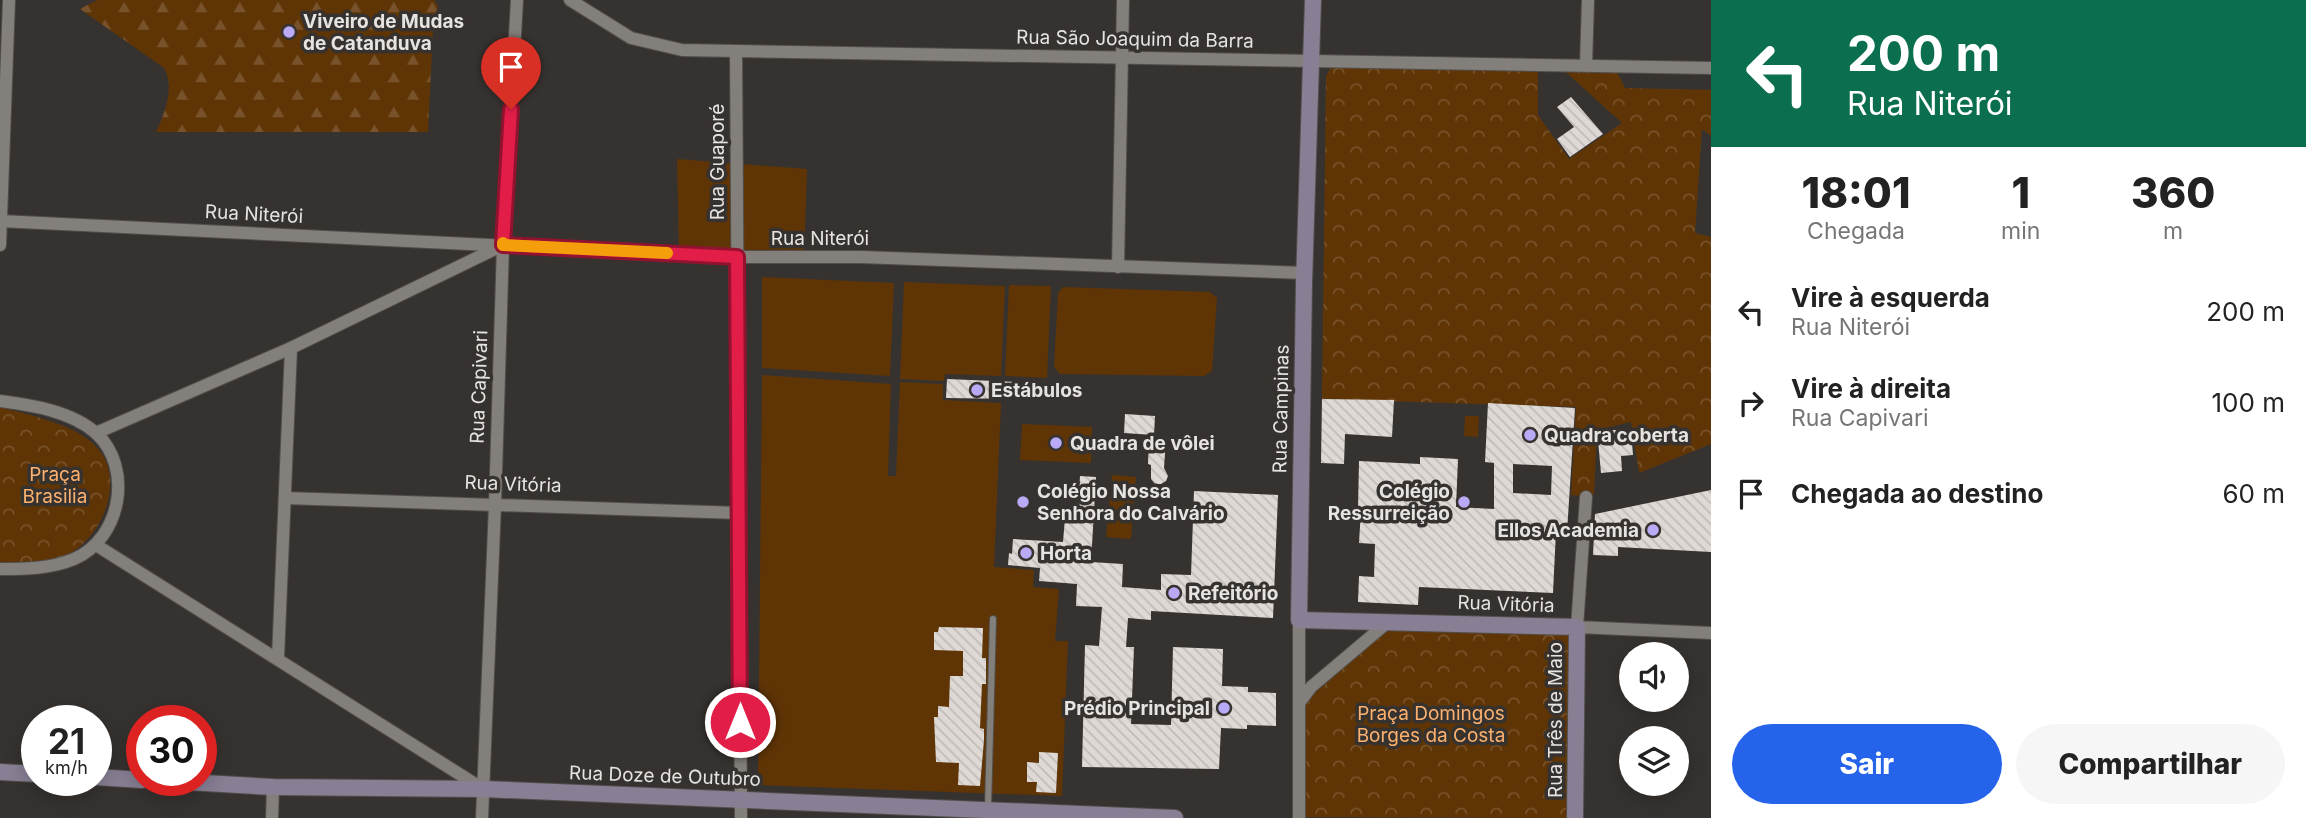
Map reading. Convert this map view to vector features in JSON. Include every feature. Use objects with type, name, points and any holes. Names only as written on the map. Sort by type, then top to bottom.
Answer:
[{"type":"main road","name":"Rua Campinas","points":[[1299,620],[1304,273],[1313,0]]},
{"type":"main road","name":"Rua Vitória","points":[[1299,620],[1577,627]]},
{"type":"main road","name":"Rua Três de Maio","points":[[1576,818],[1577,627]]},
{"type":"main road","points":[[0,772],[21,773]]},
{"type":"main road","name":"Rua Doze de Outubro","points":[[217,784],[273,787],[483,789],[979,813],[1175,818]]},
{"type":"street","points":[[0,245],[9,0]]},
{"type":"street","name":"Rua Capivari","points":[[482,818],[503,245],[517,0]]},
{"type":"street","name":"Rua São Joaquim da Barra","points":[[570,0],[631,38],[682,50],[1711,68]]},
{"type":"street","points":[[1118,267],[1123,0]]},
{"type":"street","points":[[1586,65],[1588,0]]},
{"type":"street","name":"Rua Guaporé","points":[[736,51],[741,818]]},
{"type":"street","name":"Rua Niterói","points":[[1,222],[737,257],[861,257],[1304,273]]},
{"type":"street","points":[[96,433],[291,348],[503,245]]},
{"type":"street","points":[[278,658],[291,348]]},
{"type":"street","points":[[0,401],[46,409],[74,420],[96,433],[114,460],[120,491],[111,525],[96,545],[76,559],[54,566],[0,569]]},
{"type":"street","name":"Rua Três de Maio","points":[[1577,627],[1586,497]]},
{"type":"street","name":"Rua Vitória","points":[[285,498],[739,513]]},
{"type":"street","points":[[96,545],[483,789]]},
{"type":"street","name":"Rua Campinas","points":[[1299,620],[1299,818]]},
{"type":"street","points":[[1299,703],[1324,674],[1388,622]]},
{"type":"street","name":"Rua Vitória","points":[[1577,627],[1711,633]]},
{"type":"street","points":[[272,818],[273,787]]},
{"type":"lane","points":[[979,813],[993,620]]},
{"type":"green space","points":[[97,0],[434,0],[438,6],[433,28],[428,132],[156,132],[169,92],[164,68],[80,9]]},
{"type":"green space","points":[[1538,65],[1538,115],[1569,159],[1622,123],[1558,65],[1614,66],[1625,88],[1711,90],[1711,136],[1702,129],[1695,233],[1711,237],[1711,444],[1639,473],[1631,422],[1597,430],[1594,494],[1590,497],[1571,495],[1576,407],[1322,399],[1326,76],[1332,66]]},
{"type":"green space","points":[[677,159],[807,169],[804,260],[679,254]]},
{"type":"green space","points":[[762,277],[894,283],[890,376],[762,368]]},
{"type":"green space","points":[[904,282],[1005,286],[1001,376],[945,374],[944,381],[900,379]]},
{"type":"green space","points":[[1009,285],[1051,286],[1047,378],[1005,376]]},
{"type":"green space","points":[[1063,287],[1210,292],[1217,298],[1212,371],[1204,376],[1060,374],[1054,367],[1058,293]]},
{"type":"green space","points":[[762,375],[891,384],[888,476],[896,476],[900,382],[943,384],[943,400],[1001,403],[994,567],[1034,570],[1033,587],[1059,589],[1055,641],[1068,641],[1062,796],[758,785]]},
{"type":"green space","name":"Praça Brasilia","points":[[0,407],[71,429],[90,441],[102,454],[108,468],[108,501],[93,532],[82,545],[69,554],[44,562],[0,563]]},
{"type":"green space","points":[[1465,416],[1479,416],[1478,437],[1464,436]]},
{"type":"green space","name":"Quadra de vôlei","points":[[1022,424],[1092,427],[1091,463],[1020,460]]},
{"type":"green space","points":[[1112,475],[1136,477],[1131,539],[1106,537]]},
{"type":"green space","name":"Praça Domingos Borges da Costa","points":[[1391,627],[1568,635],[1571,818],[1306,817],[1305,701],[1315,688]]},
{"type":"building","points":[[1571,97],[1603,134],[1570,157],[1557,139],[1574,127],[1557,107]]},
{"type":"building","name":"Estábulos","points":[[947,379],[1019,382],[1018,399],[946,398]]},
{"type":"building","points":[[1322,399],[1394,400],[1392,437],[1345,434],[1344,464],[1321,463]]},
{"type":"building","name":"Colégio Ressurreição","points":[[1488,403],[1575,408],[1567,532],[1556,531],[1553,593],[1419,587],[1418,605],[1358,602],[1359,576],[1374,577],[1375,544],[1359,543],[1359,461],[1420,464],[1420,457],[1458,459],[1456,507],[1494,509],[1494,463],[1485,462]],"holes":[[[1513,464],[1552,466],[1551,495],[1513,493]]]},
{"type":"building","points":[[1125,414],[1155,416],[1154,435],[1124,433]]},
{"type":"building","points":[[1597,430],[1631,430],[1633,455],[1621,456],[1622,471],[1601,473]]},
{"type":"building","points":[[1149,437],[1166,438],[1164,468],[1168,476],[1161,484],[1155,484],[1151,479],[1151,465],[1148,464]]},
{"type":"building","points":[[1080,476],[1096,477],[1091,562],[1123,564],[1122,587],[1161,590],[1161,574],[1191,575],[1194,491],[1278,495],[1273,618],[1151,611],[1151,620],[1128,618],[1126,647],[1134,647],[1131,724],[1171,725],[1173,647],[1223,649],[1222,686],[1248,687],[1248,692],[1276,693],[1276,726],[1221,728],[1219,769],[1082,767],[1085,645],[1099,646],[1102,607],[1076,606],[1077,584],[1039,581],[1040,568],[1008,565],[1013,539],[1063,542],[1065,518],[1077,518]]},
{"type":"building","name":"Ellos Academia","points":[[1711,490],[1711,552],[1618,547],[1618,556],[1593,555],[1595,514]]},
{"type":"building","points":[[939,627],[983,628],[982,658],[986,658],[986,684],[982,684],[980,728],[984,729],[984,740],[980,786],[958,785],[959,763],[936,762],[934,717],[938,717],[938,706],[949,707],[950,676],[963,676],[963,651],[934,650],[934,632],[938,632]]},
{"type":"building","points":[[1039,752],[1058,753],[1056,793],[1036,792],[1037,782],[1027,782],[1027,762],[1039,763]]},
{"type":"slow traffic","points":[[503,243],[667,253]]},
{"type":"place","name":"Viveiro de Mudas de Catanduva","points":[[289,32]]},
{"type":"place","name":"Estábulos","points":[[977,390]]},
{"type":"place","name":"Quadra coberta","points":[[1530,435]]},
{"type":"place","name":"Quadra de vôlei","points":[[1056,443]]},
{"type":"place","name":"Colégio Nossa Senhora do Calvário","points":[[1023,502]]},
{"type":"place","name":"Colégio Ressurreição","points":[[1464,502]]},
{"type":"place","name":"Ellos Academia","points":[[1653,530]]},
{"type":"place","name":"Horta","points":[[1026,553]]},
{"type":"place","name":"Refeitório","points":[[1174,593]]},
{"type":"place","name":"Prédio Principal","points":[[1224,708]]},
{"type":"route","points":[[511,109],[503,245],[737,257],[740,722]]}]
